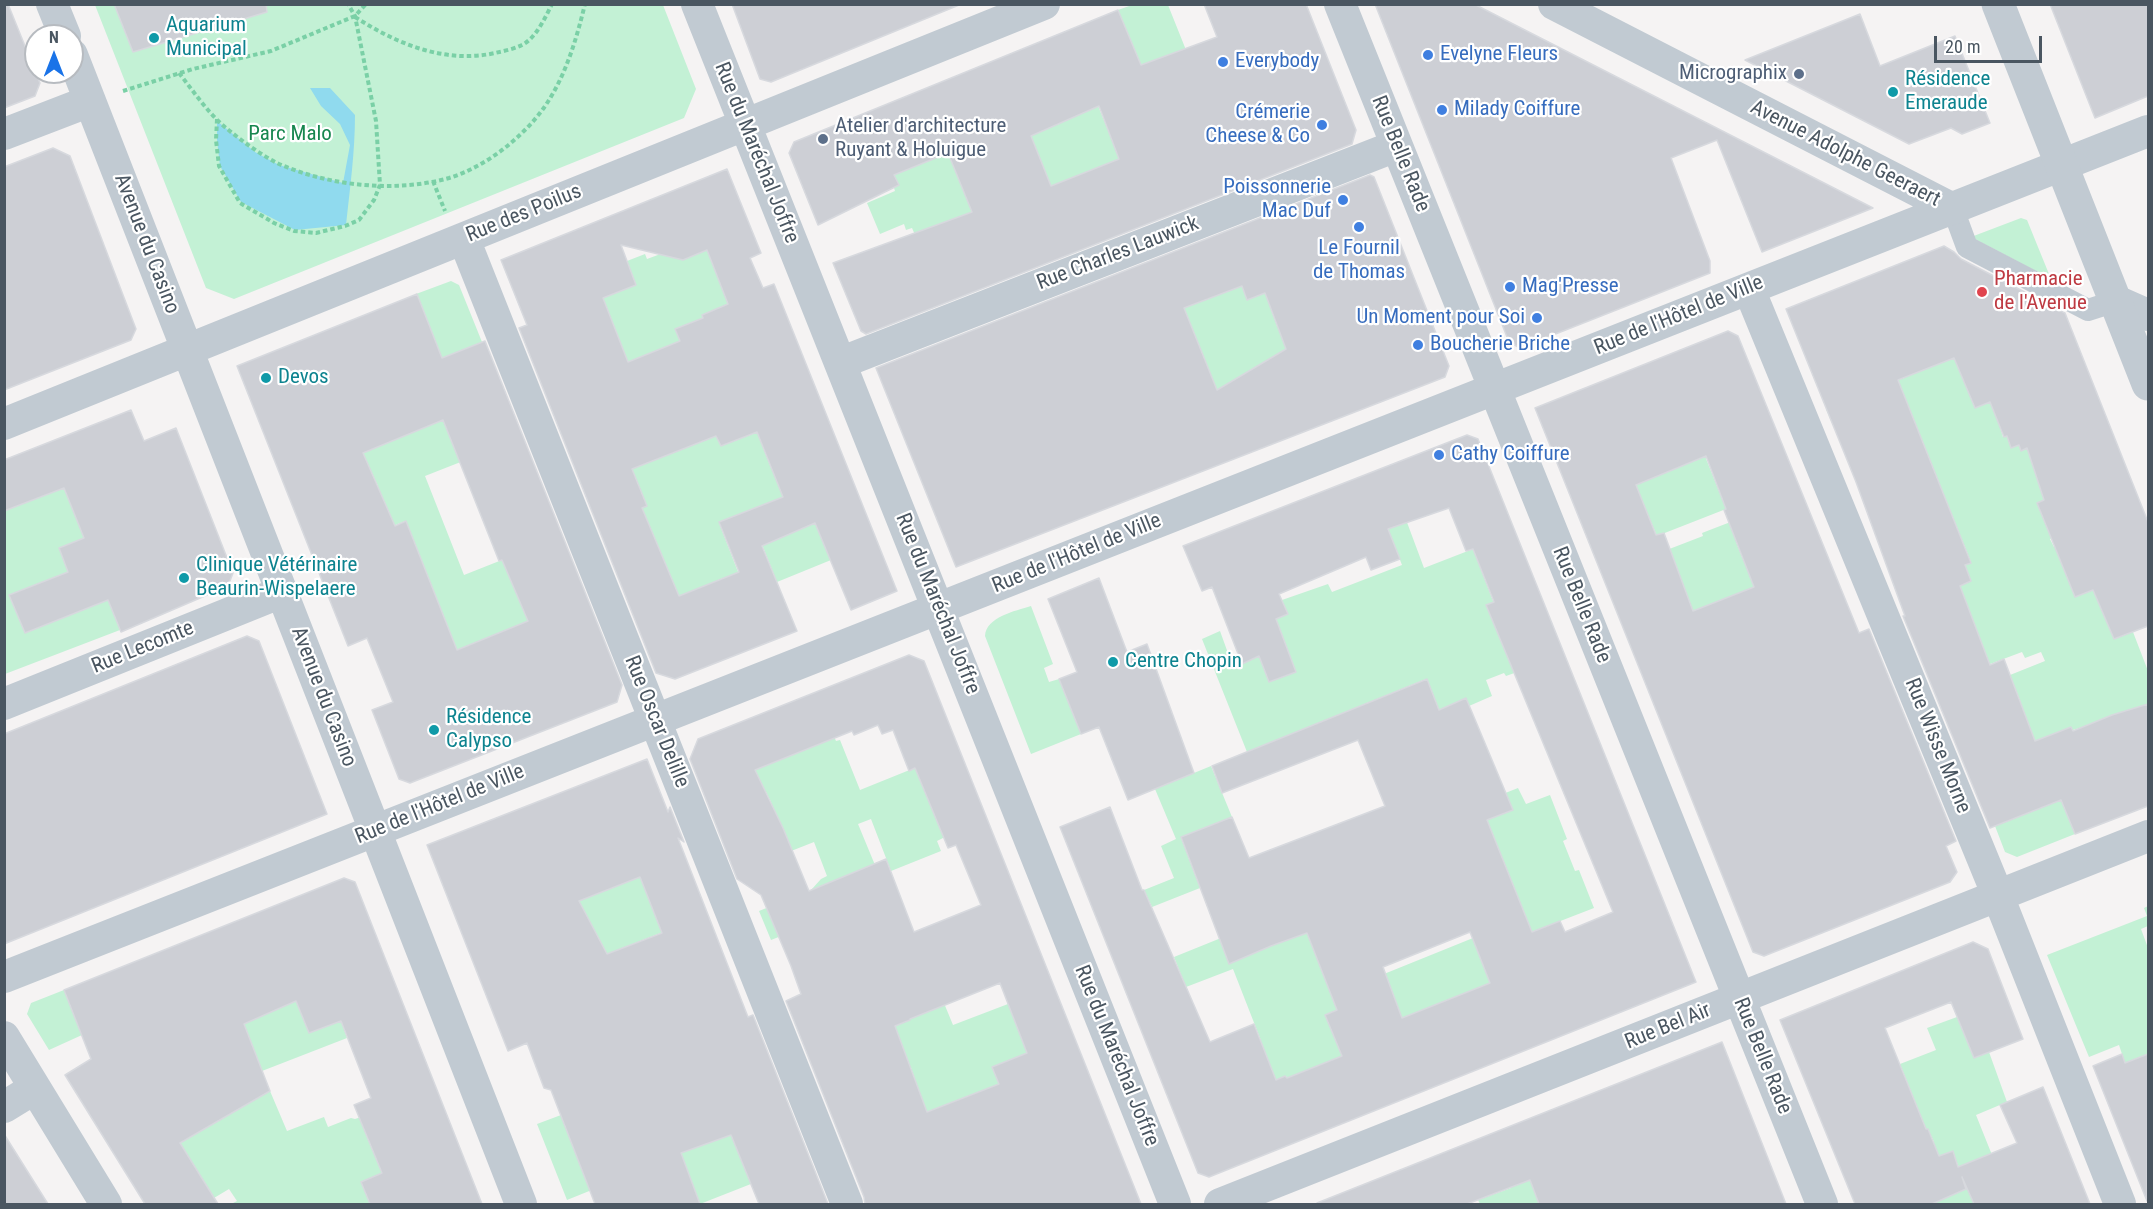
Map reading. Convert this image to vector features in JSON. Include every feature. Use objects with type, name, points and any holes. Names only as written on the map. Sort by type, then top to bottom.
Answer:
[{"type":"street","points":[[52,4],[60,24]]},
{"type":"street","name":"Rue du Maréchal Joffre","points":[[697,4],[1175,1204]]},
{"type":"street","name":"Rue des Poilus","points":[[4,424],[1044,4]]},
{"type":"street","name":"Rue Belle Rade","points":[[1340,4],[1822,1204]]},
{"type":"street","name":"Avenue Adolphe Geeraert","points":[[1554,4],[1953,209],[1967,247],[2088,310],[2116,301]]},
{"type":"street","points":[[1998,4],[2148,384]]},
{"type":"street","name":"Avenue du Casino","points":[[83,84],[521,1204]]},
{"type":"street","points":[[4,134],[90,101]]},
{"type":"street","name":"Rue de l'Hôtel de Ville","points":[[4,977],[2148,131]]},
{"type":"street","name":"Rue Charles Lauwick","points":[[840,363],[1396,146]]},
{"type":"street","name":"Rue Oscar Delille","points":[[464,239],[847,1204]]},
{"type":"street","name":"Rue Wisse Morne","points":[[1749,289],[1998,896],[2120,1204]]},
{"type":"street","points":[[2116,301],[2148,315]]},
{"type":"street","name":"Rue Lecomte","points":[[4,704],[282,592]]},
{"type":"street","name":"Rue Bel Air","points":[[1220,1204],[2148,836]]},
{"type":"street","points":[[4,1037],[105,1204]]},
{"type":"street","points":[[4,1107],[35,1088]]},
{"type":"path","points":[[217,118],[216,140],[219,166],[240,203],[274,223],[294,231],[316,233],[359,220],[374,200],[380,185],[376,121],[355,16],[348,4]]},
{"type":"path","points":[[90,101],[179,73],[272,51],[355,16],[366,4]]},
{"type":"path","points":[[355,16],[392,39],[426,51],[455,57],[484,55],[524,45],[538,29],[552,4]]},
{"type":"path","points":[[179,73],[225,127],[280,164],[351,184],[417,183],[449,178],[472,169],[504,148],[542,110],[559,83],[571,54],[585,4]]},
{"type":"green space","name":"Parc Malo","points":[[95,5],[663,5],[696,89],[684,118],[234,299],[206,288]]},
{"type":"green space","points":[[1132,5],[1168,5],[1186,50],[1125,74],[1118,10]]},
{"type":"green space","points":[[1086,76],[1120,160],[1081,182],[972,212],[916,237],[912,228],[906,230],[904,224],[880,234],[867,203],[895,191],[894,188],[899,185],[894,175],[948,152],[1033,141],[1020,109],[1044,130],[1059,124]]},
{"type":"green space","points":[[2021,218],[2027,220],[2051,279],[1971,237]]},
{"type":"green space","points":[[711,248],[728,304],[676,329],[686,356],[595,375],[596,280],[636,285],[627,261],[645,254],[647,259],[674,249]]},
{"type":"green space","points":[[1234,266],[1247,299],[1265,293],[1277,326],[1316,375],[1253,368],[1248,372],[1250,378],[1186,402],[1203,355],[1184,308],[1215,296]]},
{"type":"green space","points":[[451,281],[459,285],[482,342],[481,454],[425,476],[464,575],[560,537],[528,621],[457,650],[405,521],[362,539],[378,486],[371,471],[327,437],[436,343],[416,294]]},
{"type":"green space","points":[[1882,322],[1957,348],[1987,378],[1966,387],[1975,408],[2041,383],[2000,418],[1999,424],[2003,437],[2007,436],[2011,447],[2019,445],[2021,450],[2039,443],[2075,467],[2038,482],[2044,500],[2037,503],[2044,520],[2081,505],[2094,521],[2050,539],[2054,547],[2063,545],[2097,569],[2068,580],[2075,597],[2093,590],[2114,639],[2133,632],[2148,671],[2148,735],[2146,736],[2148,742],[2148,806],[2141,809],[2108,726],[2092,724],[2025,745],[2010,707],[2021,703],[2010,675],[2045,661],[2041,652],[2025,658],[2022,652],[1982,667],[1951,589],[1971,581],[1965,565],[1971,562],[1921,438],[1908,424],[1915,422],[1909,408],[1831,421],[1826,409],[1904,378]]},
{"type":"green space","points":[[766,429],[780,438],[762,445],[771,468],[811,494],[719,523],[749,600],[734,605],[723,578],[709,584],[710,589],[680,601],[658,546],[637,510],[647,506],[632,469],[716,436],[721,446]]},
{"type":"green space","points":[[1705,456],[1726,509],[1657,536],[1635,484]]},
{"type":"green space","points":[[63,487],[69,500],[141,517],[59,548],[68,572],[10,595],[25,633],[88,608],[77,581],[105,592],[120,630],[5,674],[5,511]]},
{"type":"green space","points":[[818,515],[831,560],[777,582],[757,532]]},
{"type":"green space","points":[[1746,516],[1758,534],[1736,542],[1742,557],[1770,599],[1687,614],[1659,553]]},
{"type":"green space","points":[[1405,517],[1424,568],[1473,549],[1520,671],[1506,676],[1504,673],[1486,680],[1492,696],[1469,706],[1461,702],[1439,710],[1426,679],[1247,752],[1202,639],[1220,631],[1233,667],[1259,656],[1269,682],[1296,672],[1282,635],[1260,618],[1288,614],[1282,600],[1328,584],[1332,592],[1402,565],[1385,521]]},
{"type":"green space","points":[[1031,606],[1053,664],[1044,668],[1049,682],[1059,679],[1081,734],[1031,754],[985,636],[990,624],[996,619]]},
{"type":"green space","points":[[777,708],[833,734],[836,741],[840,740],[860,790],[917,767],[945,837],[937,841],[941,851],[891,871],[871,819],[858,824],[887,894],[771,940],[759,911],[811,890],[827,876],[814,842],[781,855],[771,802],[766,792],[756,796],[742,763],[767,753],[753,717]]},
{"type":"green space","points":[[1211,766],[1232,817],[1181,838],[1200,888],[1152,907],[1144,890],[1174,878],[1161,846],[1176,839],[1155,789]]},
{"type":"green space","points":[[1518,788],[1526,804],[1550,795],[1567,839],[1563,841],[1575,871],[1579,870],[1594,908],[1532,932],[1500,1008],[1473,990],[1440,1003],[1399,1035],[1391,989],[1325,1015],[1342,1056],[1313,1068],[1294,1097],[1286,1076],[1276,1080],[1271,1067],[1267,1069],[1260,1038],[1233,969],[1186,987],[1174,957],[1221,938],[1306,931],[1379,976],[1525,917],[1480,803]]},
{"type":"green space","points":[[2061,800],[2075,834],[2017,857],[2005,852],[1995,826]]},
{"type":"green space","points":[[640,876],[663,932],[607,954],[594,930],[582,935],[570,904]]},
{"type":"green space","points":[[2148,906],[2148,926],[2141,929],[2148,948],[2148,1054],[2125,1063],[2119,1045],[2089,1057],[2047,955],[2147,916],[2144,908]]},
{"type":"green space","points":[[284,951],[309,1033],[341,1021],[347,1038],[262,1071],[244,1024]]},
{"type":"green space","points":[[64,990],[82,1035],[49,1050],[27,1014],[31,1003]]},
{"type":"green space","points":[[939,991],[953,1025],[1008,1004],[1029,1052],[992,1067],[999,1084],[1022,1199],[1007,1204],[998,1204],[996,1198],[975,1175],[987,1204],[968,1204],[958,1180],[980,1092],[897,1124],[916,1082],[911,1068],[863,1040],[910,1020],[905,1006]]},
{"type":"green space","points":[[1957,1017],[1974,1058],[1989,1052],[2007,1102],[1976,1115],[2000,1175],[1968,1188],[1974,1204],[1932,1204],[1935,1203],[1930,1190],[1963,1177],[1952,1151],[1929,1160],[1934,1142],[1926,1129],[1900,1064],[1936,1050],[1927,1028]]},
{"type":"green space","points":[[270,1091],[287,1131],[324,1117],[328,1127],[351,1118],[364,1116],[366,1135],[382,1173],[361,1182],[370,1204],[231,1204],[237,1201],[229,1189],[214,1198],[168,1150]]},
{"type":"green space","points":[[561,1115],[574,1149],[731,1135],[756,1182],[700,1204],[614,1181],[567,1200],[537,1124]]},
{"type":"green space","points":[[1527,1172],[1539,1204],[1480,1204],[1478,1200],[1511,1188],[1508,1179]]},
{"type":"water","points":[[310,88],[330,88],[355,115],[351,184],[346,225],[295,230],[241,202],[220,166],[217,121],[255,152],[279,165],[343,183],[350,145],[340,124],[321,106]]},
{"type":"building","points":[[4,4],[8,4],[24,44],[24,84],[40,84],[35,96],[4,108]]},
{"type":"building","name":"Aquarium Municipal","points":[[114,4],[266,4],[267,12],[133,52]]},
{"type":"building","points":[[732,4],[959,5],[771,82],[760,79]]},
{"type":"building","points":[[1204,4],[1306,4],[1356,130],[1352,144],[866,334],[861,331],[833,263],[972,212],[948,153],[894,175],[899,185],[818,225],[789,153],[794,142],[1118,10],[1141,65],[1217,37]],"holes":[[[1099,106],[1119,159],[1051,186],[1031,136]]]},
{"type":"building","points":[[1375,4],[1474,4],[1873,208],[1762,252],[1717,140],[1671,158],[1710,261],[1710,273],[1520,348],[1509,342]]},
{"type":"building","points":[[2050,4],[2148,4],[2148,96],[2095,118]]},
{"type":"building","name":"Résidence Emeraude","points":[[1860,14],[1880,66],[1955,36],[1990,123],[1962,134],[1951,128],[1909,144],[1745,60]]},
{"type":"building","points":[[53,148],[70,156],[136,329],[131,340],[4,390],[4,167]]},
{"type":"building","points":[[727,169],[761,253],[750,258],[763,288],[774,284],[897,591],[851,610],[815,523],[762,546],[797,631],[675,679],[656,673],[519,328],[527,325],[501,260]],"holes":[[[621,245],[683,260],[707,250],[728,304],[702,315],[703,318],[675,329],[680,341],[628,362],[603,298],[636,285]],[[757,432],[783,497],[719,522],[739,572],[679,596],[642,508],[647,506],[632,469],[716,436],[721,446]]]},
{"type":"building","points":[[1370,175],[1374,177],[1449,366],[1445,377],[956,567],[876,368]],"holes":[[[1242,286],[1247,300],[1265,293],[1286,349],[1217,390],[1184,308]]]},
{"type":"building","points":[[1944,246],[1961,259],[2065,313],[2148,522],[2148,626],[2114,639],[2093,590],[2075,597],[2037,503],[2044,500],[2027,448],[2021,451],[2019,445],[2011,448],[1990,402],[1975,408],[1954,358],[1898,380],[1971,563],[1965,565],[1971,581],[1960,586],[1990,665],[2004,659],[2035,741],[2071,727],[2073,731],[2112,715],[2148,704],[2148,806],[2075,834],[2061,800],[1990,828],[1903,616],[1905,616],[1856,482],[1786,309]]},
{"type":"building","points":[[417,294],[442,358],[485,341],[622,685],[617,702],[410,783],[399,779],[372,710],[393,702],[367,638],[348,646],[237,366]],"holes":[[[443,420],[499,561],[502,560],[528,621],[457,650],[406,521],[395,526],[363,453]]]},
{"type":"building","points":[[1728,331],[1738,336],[1859,633],[1869,629],[1956,841],[1946,846],[1957,872],[1950,882],[1764,956],[1753,952],[1535,408]],"holes":[[[1706,456],[1726,509],[1724,510],[1754,587],[1693,611],[1664,533],[1656,535],[1636,485]]]},
{"type":"building","points":[[131,410],[144,441],[176,428],[233,573],[228,586],[121,632],[108,600],[25,633],[9,595],[68,572],[59,548],[84,538],[64,488],[4,511],[4,460]]},
{"type":"building","points":[[1467,435],[1478,439],[1696,982],[1209,1177],[1198,1173],[1060,827],[1110,807],[1142,890],[1144,890],[1210,1042],[1254,1024],[1276,1080],[1285,1076],[1287,1078],[1342,1056],[1325,1015],[1337,1010],[1307,933],[1229,964],[1181,837],[1232,817],[1249,858],[1385,806],[1358,740],[1222,793],[1212,766],[1427,679],[1439,710],[1466,698],[1513,810],[1487,820],[1532,932],[1560,921],[1565,932],[1613,912],[1486,605],[1494,602],[1473,549],[1466,551],[1449,508],[1388,529],[1400,559],[1371,570],[1366,557],[1279,594],[1288,614],[1276,619],[1296,672],[1269,682],[1259,656],[1242,664],[1212,587],[1202,591],[1183,546]],"holes":[[[1470,932],[1490,983],[1402,1018],[1383,967]]]},
{"type":"building","points":[[1099,578],[1127,652],[1147,644],[1194,773],[1128,800],[1099,727],[1081,734],[1059,679],[1077,672],[1048,599]]},
{"type":"building","points":[[247,636],[259,641],[327,814],[4,944],[4,734]]},
{"type":"building","points":[[909,655],[924,661],[1141,1204],[865,1204],[786,1001],[801,994],[791,966],[761,895],[737,879],[690,759],[698,739]],"holes":[[[878,725],[882,734],[893,730],[909,771],[915,768],[948,848],[956,845],[981,905],[914,932],[886,859],[809,891],[783,828],[755,770],[852,731],[854,735]],[[1000,983],[1027,1053],[992,1067],[999,1084],[927,1112],[895,1026]]]},
{"type":"building","points":[[647,759],[668,812],[670,807],[684,842],[678,838],[748,1017],[753,1015],[828,1204],[759,1204],[731,1135],[681,1153],[700,1204],[595,1204],[551,1090],[544,1088],[527,1043],[508,1051],[427,845]],"holes":[[[640,877],[662,933],[607,954],[579,901]]]},
{"type":"building","points":[[344,878],[355,882],[482,1204],[370,1204],[361,1182],[382,1173],[354,1105],[371,1098],[341,1021],[309,1033],[296,1001],[244,1024],[270,1091],[180,1143],[218,1204],[145,1204],[65,1075],[91,1059],[64,990]]},
{"type":"building","points":[[1973,942],[1988,949],[2023,1039],[1974,1058],[1951,1002],[1885,1028],[1926,1129],[1928,1129],[1939,1156],[1953,1151],[1958,1167],[2017,1143],[2000,1105],[2043,1087],[2090,1204],[1974,1204],[1962,1177],[1966,1189],[1932,1204],[1855,1204],[1780,1020]]},
{"type":"building","points":[[1722,1042],[1786,1204],[1539,1204],[1530,1180],[1467,1204],[1317,1204],[1317,1203]]},
{"type":"building","points":[[2122,1054],[2125,1063],[2148,1054],[2147,1201],[2093,1066]]},
{"type":"building","points":[[4,1134],[48,1204],[4,1204]]},
{"type":"place","name":"Aquarium Municipal","points":[[154,38]]},
{"type":"place","name":"Evelyne Fleurs","points":[[1428,55]]},
{"type":"place","name":"Everybody","points":[[1223,62]]},
{"type":"place","name":"Micrographix","points":[[1799,74]]},
{"type":"place","name":"Résidence Emeraude","points":[[1893,92]]},
{"type":"place","name":"Milady Coiffure","points":[[1442,110]]},
{"type":"place","name":"Crémerie Cheese & Co","points":[[1322,125]]},
{"type":"place","name":"Atelier d'architecture Ruyant & Holuigue","points":[[823,139]]},
{"type":"place","name":"Poissonnerie Mac Duf","points":[[1343,200]]},
{"type":"place","name":"Le Fournil de Thomas","points":[[1359,227]]},
{"type":"place","name":"Mag'Presse","points":[[1510,287]]},
{"type":"place","name":"Pharmacie de l'Avenue","points":[[1982,292]]},
{"type":"place","name":"Un Moment pour Soi","points":[[1537,318]]},
{"type":"place","name":"Boucherie Briche","points":[[1418,345]]},
{"type":"place","name":"Devos","points":[[266,378]]},
{"type":"place","name":"Cathy Coiffure","points":[[1439,455]]},
{"type":"place","name":"Clinique Vétérinaire Beaurin-Wispelaere","points":[[184,578]]},
{"type":"place","name":"Centre Chopin","points":[[1113,662]]},
{"type":"place","name":"Résidence Calypso","points":[[434,730]]}]
